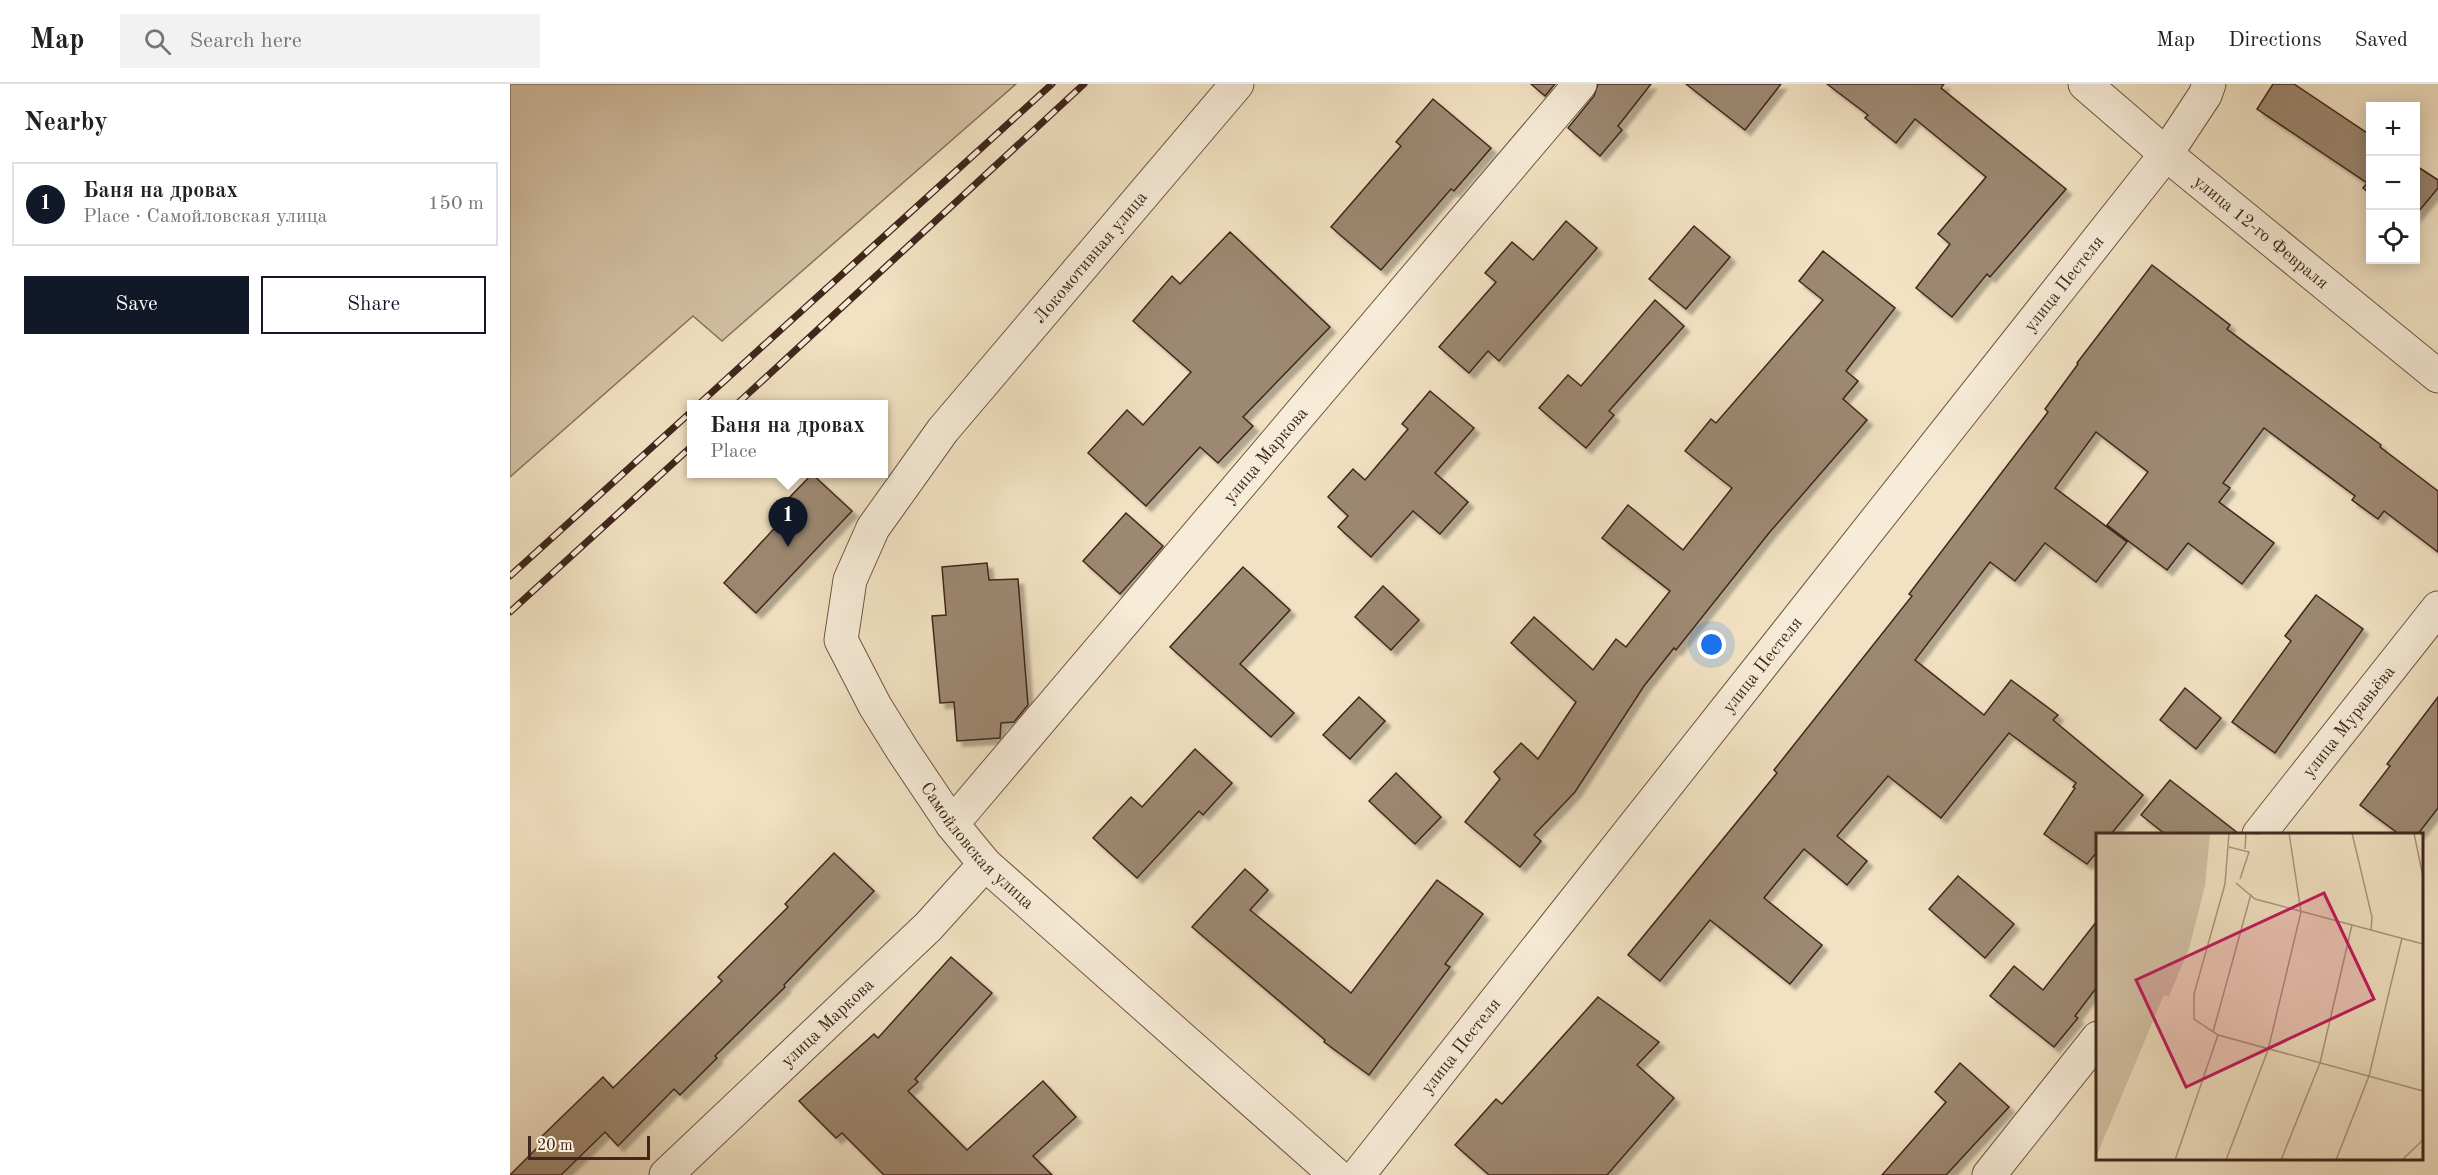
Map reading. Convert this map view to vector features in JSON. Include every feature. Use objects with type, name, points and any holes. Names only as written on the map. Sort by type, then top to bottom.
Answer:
[{"type":"street","name":"Локомотивная улица","points":[[943,430],[1237,84]]},
{"type":"street","name":"улица Маркова","points":[[952,824],[1580,84]]},
{"type":"street","name":"улица 12-го Февраля","points":[[2085,84],[2166,154],[2438,376]]},
{"type":"street","name":"улица Пестеля","points":[[1358,1175],[2166,154],[2205,95],[2209,84]]},
{"type":"street","name":"Самойловская улица","points":[[943,430],[873,528],[850,580],[841,640],[875,706],[952,824],[985,864],[1336,1175]]},
{"type":"street","name":"улица Муравьёва","points":[[2260,833],[2438,608]]},
{"type":"street","name":"улица Маркова","points":[[666,1175],[928,927],[985,864]]},
{"type":"street","points":[[1989,1175],[2096,1039]]},
{"type":"shaded area","points":[[510,84],[1016,84],[722,341],[693,316],[510,477]]},
{"type":"building","points":[[1531,84],[1555,84],[1545,96]]},
{"type":"building","points":[[1598,84],[1651,84],[1618,126],[1622,130],[1600,156],[1568,128],[1594,96]]},
{"type":"building","points":[[1686,84],[1781,84],[1745,130]]},
{"type":"building","points":[[1827,84],[1944,84],[1941,88],[2066,189],[1990,277],[1987,274],[1952,317],[1916,288],[1950,244],[1938,234],[1986,177],[1915,119],[1896,143],[1865,118],[1868,115]]},
{"type":"building","points":[[2273,84],[2294,84],[2366,132],[2366,182],[2257,109]]},
{"type":"building","points":[[1433,99],[1491,148],[1454,191],[1451,189],[1381,270],[1331,227],[1401,146],[1396,142]]},
{"type":"building","points":[[2420,168],[2438,180],[2438,188],[2420,210]]},
{"type":"building","points":[[1566,221],[1597,248],[1499,361],[1488,351],[1469,373],[1439,347],[1496,282],[1485,273],[1512,242],[1533,260]]},
{"type":"building","points":[[1694,226],[1730,257],[1686,309],[1649,279]]},
{"type":"building","points":[[1230,232],[1330,327],[1243,417],[1253,426],[1218,463],[1200,447],[1146,506],[1088,453],[1127,410],[1143,425],[1191,372],[1133,321],[1172,276],[1180,284]]},
{"type":"building","points":[[1823,251],[1895,308],[1846,371],[1858,381],[1843,399],[1867,420],[1769,533],[1676,650],[1674,648],[1644,686],[1575,792],[1534,835],[1541,841],[1520,867],[1465,822],[1500,779],[1494,772],[1521,743],[1538,759],[1576,702],[1511,643],[1534,617],[1593,670],[1616,639],[1626,647],[1670,591],[1602,538],[1628,505],[1683,550],[1732,488],[1685,451],[1711,419],[1716,423],[1823,300],[1799,281]]},
{"type":"building","points":[[2152,265],[2230,325],[2227,329],[2438,491],[2438,552],[2384,511],[2378,519],[2352,500],[2355,496],[2264,428],[2223,483],[2230,488],[2219,502],[2274,543],[2242,584],[2188,543],[2167,570],[2107,525],[2148,472],[2096,432],[2055,488],[2127,542],[2096,582],[2045,543],[2015,581],[1990,562],[1915,660],[1984,715],[2011,680],[2058,715],[2053,720],[2143,795],[2112,833],[2096,833],[2096,853],[2087,864],[2044,834],[2075,788],[2073,787],[2076,783],[2009,733],[1941,818],[1888,776],[1837,836],[1867,861],[1847,885],[1804,849],[1764,898],[1822,945],[1790,984],[1710,920],[1660,981],[1628,955],[1777,773],[1774,770],[1912,596],[1909,594],[2048,412],[2045,409]]},
{"type":"building","points":[[1655,300],[1684,326],[1609,411],[1614,415],[1586,448],[1539,408],[1568,375],[1581,386]]},
{"type":"building","points":[[1430,391],[1474,428],[1435,473],[1468,502],[1440,534],[1413,511],[1371,557],[1338,527],[1348,516],[1328,497],[1353,469],[1365,480],[1408,429],[1402,424]]},
{"type":"building","points":[[808,478],[816,478],[852,511],[756,613],[724,583],[793,508],[786,501]]},
{"type":"building","points":[[1126,513],[1163,546],[1120,594],[1083,561]]},
{"type":"building","points":[[987,563],[989,580],[1018,579],[1028,705],[1014,722],[1001,723],[1000,738],[957,741],[954,702],[940,703],[932,616],[946,615],[942,567]]},
{"type":"building","points":[[1243,567],[1290,610],[1240,664],[1294,713],[1271,737],[1170,647]]},
{"type":"building","points":[[1383,586],[1419,620],[1391,650],[1355,617]]},
{"type":"building","points":[[2316,595],[2363,629],[2275,753],[2232,722],[2291,641],[2285,636]]},
{"type":"building","points":[[2185,688],[2221,718],[2196,749],[2160,720]]},
{"type":"building","points":[[1359,697],[1385,721],[1350,759],[1323,735]]},
{"type":"building","points":[[2438,697],[2438,808],[2419,833],[2398,833],[2360,805],[2390,766],[2387,764]]},
{"type":"building","points":[[1195,749],[1232,783],[1203,815],[1199,811],[1137,878],[1093,838],[1131,797],[1142,807]]},
{"type":"building","points":[[1396,773],[1441,817],[1415,844],[1369,801]]},
{"type":"building","points":[[2170,780],[2238,833],[2164,833],[2141,815]]},
{"type":"building","points":[[834,853],[874,891],[680,1095],[674,1089],[618,1146],[605,1132],[561,1175],[510,1175],[543,1142],[540,1138],[603,1077],[613,1088],[722,981],[718,977],[788,907],[785,904]]},
{"type":"building","points":[[1245,869],[1268,890],[1250,910],[1351,993],[1437,880],[1483,914],[1445,964],[1450,967],[1369,1075],[1324,1042],[1325,1040],[1192,927]]},
{"type":"building","points":[[1958,876],[2014,924],[1985,958],[1929,909]]},
{"type":"building","points":[[2096,922],[2096,988],[2075,1016],[2078,1018],[2054,1047],[1990,996],[2014,966],[2043,990]]},
{"type":"building","points":[[951,957],[992,993],[915,1079],[918,1082],[908,1091],[967,1150],[1043,1081],[1076,1117],[1033,1156],[1052,1175],[884,1175],[842,1133],[836,1138],[799,1101],[874,1034],[878,1038]]},
{"type":"building","points":[[1598,997],[1659,1042],[1637,1065],[1674,1098],[1607,1175],[1489,1175],[1455,1145],[1496,1099],[1502,1104]]},
{"type":"building","points":[[1960,1063],[2009,1107],[1946,1175],[1882,1175],[1946,1102],[1935,1092]]},
{"type":"railway","points":[[703,400],[1052,84]]},
{"type":"railway","points":[[741,400],[1084,84]]},
{"type":"railway","points":[[510,576],[687,416]]},
{"type":"railway","points":[[510,612],[687,451]]},
{"type":"place","name":"Баня на дровах","points":[[788,547]]}]
